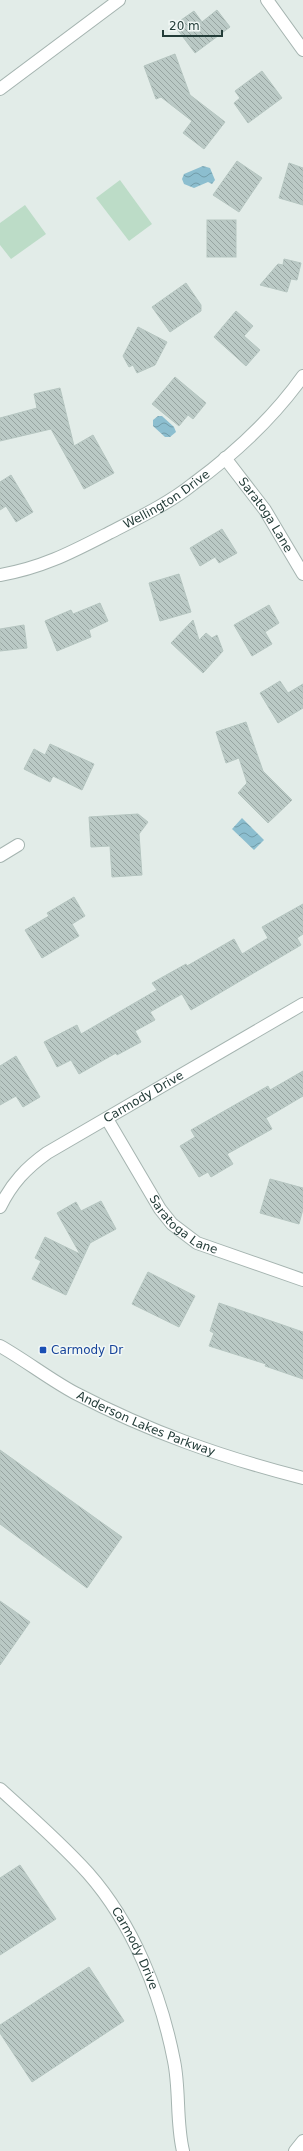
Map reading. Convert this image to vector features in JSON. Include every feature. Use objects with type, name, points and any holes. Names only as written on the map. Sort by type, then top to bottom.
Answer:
[{"type":"street","points":[[0,89],[119,0]]},
{"type":"street","points":[[267,0],[303,50]]},
{"type":"street","name":"Wellington Drive","points":[[0,575],[27,571],[72,553],[152,510],[193,485],[268,419],[303,376]]},
{"type":"street","name":"Saratoga Lane","points":[[225,458],[265,510],[303,574]]},
{"type":"street","points":[[0,856],[18,845]]},
{"type":"street","name":"Carmody Drive","points":[[0,1207],[9,1189],[25,1169],[47,1153],[303,1004]]},
{"type":"street","name":"Saratoga Lane","points":[[107,1119],[160,1209],[172,1224],[186,1236],[197,1243],[303,1280]]},
{"type":"street","name":"Anderson Lakes Parkway","points":[[0,1346],[74,1392],[163,1435],[254,1466],[303,1478]]},
{"type":"street","name":"Carmody Drive","points":[[0,1789],[52,1836],[88,1874],[115,1910],[143,1962],[162,2011],[174,2062],[183,2151]]},
{"type":"street","points":[[295,2151],[303,2141]]},
{"type":"green space","points":[[120,180],[152,224],[129,241],[96,198]]},
{"type":"green space","points":[[25,205],[46,234],[11,259],[0,245],[0,223]]},
{"type":"water","points":[[203,166],[210,168],[215,180],[212,184],[208,182],[194,188],[184,184],[182,179],[184,174]]},
{"type":"water","points":[[158,416],[162,416],[174,427],[176,432],[170,437],[165,437],[153,426],[153,420]]},
{"type":"water","points":[[242,818],[264,840],[254,850],[232,829]]},
{"type":"building","points":[[217,10],[230,27],[195,53],[174,25],[194,11],[202,22]]},
{"type":"building","points":[[175,54],[190,95],[225,122],[204,149],[183,133],[192,121],[161,97],[156,99],[144,66]]},
{"type":"building","points":[[262,71],[282,98],[248,123],[234,103],[240,98],[235,91]]},
{"type":"building","points":[[237,161],[262,178],[239,212],[213,195]]},
{"type":"building","points":[[289,163],[303,168],[303,205],[279,198]]},
{"type":"building","points":[[207,220],[236,220],[236,257],[207,257]]},
{"type":"building","points":[[284,259],[301,263],[297,280],[291,279],[287,292],[260,285],[278,264],[283,265]]},
{"type":"building","points":[[186,283],[201,305],[201,311],[170,332],[152,307]]},
{"type":"building","points":[[236,311],[253,326],[244,336],[260,350],[246,366],[214,337]]},
{"type":"building","points":[[138,327],[167,342],[155,365],[137,373],[133,365],[129,367],[123,356]]},
{"type":"building","points":[[175,377],[206,403],[193,419],[188,415],[179,426],[152,404]]},
{"type":"building","points":[[60,388],[74,446],[93,435],[114,473],[84,489],[51,429],[0,441],[0,418],[37,408],[34,394]]},
{"type":"building","points":[[11,475],[33,512],[16,522],[6,506],[0,510],[0,482]]},
{"type":"building","points":[[222,529],[237,553],[219,563],[215,557],[200,566],[190,548]]},
{"type":"building","points":[[179,574],[191,612],[160,621],[149,583]]},
{"type":"building","points":[[100,603],[108,621],[89,630],[91,637],[57,651],[45,621],[71,610],[73,614]]},
{"type":"building","points":[[269,605],[279,623],[265,632],[272,644],[252,656],[234,625]]},
{"type":"building","points":[[193,620],[199,640],[206,633],[212,638],[217,635],[223,651],[203,673],[171,643]]},
{"type":"building","points":[[24,625],[27,648],[0,651],[0,629]]},
{"type":"building","points":[[280,681],[288,693],[303,684],[303,708],[278,723],[260,693]]},
{"type":"building","points":[[246,722],[263,771],[292,800],[268,823],[238,793],[247,783],[239,758],[226,763],[216,732]]},
{"type":"building","points":[[50,744],[94,764],[82,790],[53,776],[50,782],[24,769],[34,749],[45,755]]},
{"type":"building","points":[[138,814],[148,822],[139,834],[142,875],[112,877],[110,846],[91,847],[89,817]]},
{"type":"building","points":[[74,897],[85,916],[72,924],[79,936],[42,958],[25,930],[49,916],[47,913]]},
{"type":"building","points":[[303,904],[303,934],[297,938],[301,945],[191,1010],[182,994],[150,1012],[155,1020],[135,1031],[141,1042],[117,1055],[116,1053],[79,1074],[71,1060],[57,1067],[44,1042],[77,1025],[81,1034],[157,990],[152,983],[186,964],[187,966],[234,939],[242,954],[268,938],[262,927]]},
{"type":"building","points":[[16,1056],[40,1097],[23,1107],[16,1096],[0,1105],[0,1066]]},
{"type":"building","points":[[303,1071],[303,1096],[266,1118],[272,1129],[227,1154],[233,1164],[211,1177],[208,1172],[199,1177],[180,1146],[195,1137],[191,1130],[268,1086],[270,1090]]},
{"type":"building","points":[[270,1179],[303,1188],[303,1209],[299,1224],[260,1213]]},
{"type":"building","points":[[101,1201],[116,1229],[90,1243],[66,1295],[32,1279],[41,1261],[35,1258],[45,1237],[80,1254],[57,1213],[76,1202],[81,1211]]},
{"type":"building","points":[[148,1272],[195,1296],[179,1327],[132,1304]]},
{"type":"building","points":[[219,1303],[303,1332],[303,1379],[265,1366],[266,1364],[209,1346],[214,1333],[210,1331]]},
{"type":"building","points":[[0,1450],[122,1537],[87,1588],[0,1524]]},
{"type":"building","points":[[0,1601],[30,1622],[0,1665]]},
{"type":"building","points":[[20,1865],[56,1919],[0,1955],[0,1878]]},
{"type":"building","points":[[89,1967],[124,2021],[32,2082],[0,2033],[0,2025]]},
{"type":"place","name":"Carmody Dr","points":[[43,1350]]}]
